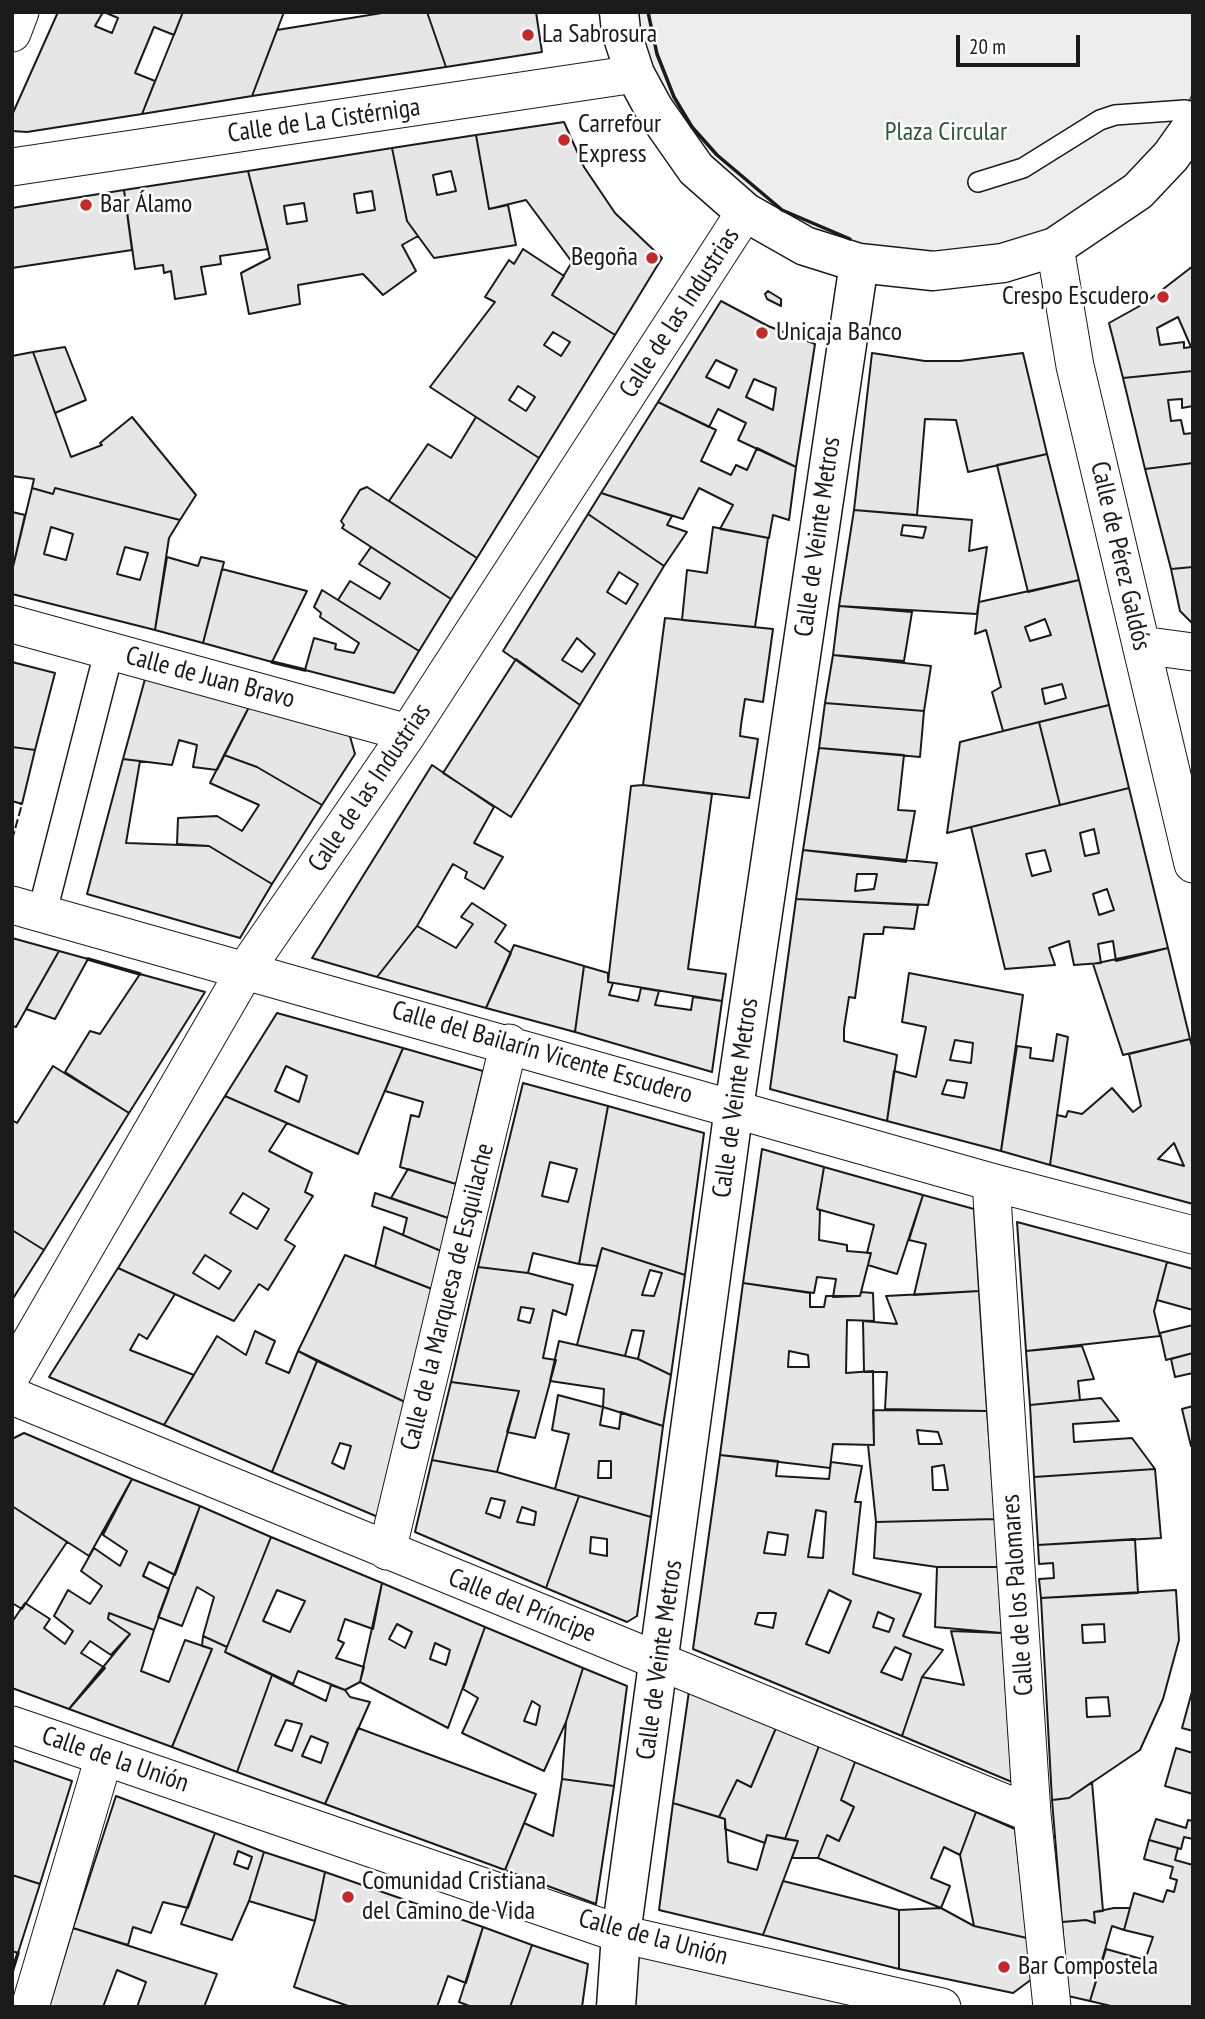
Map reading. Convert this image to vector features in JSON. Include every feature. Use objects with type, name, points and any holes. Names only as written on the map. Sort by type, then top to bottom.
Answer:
[{"type":"street","points":[[12,33],[20,12]]},
{"type":"street","points":[[619,12],[621,31],[635,74],[654,109],[696,169],[745,212],[805,246],[859,263],[933,271],[1003,263],[1055,247],[1099,220],[1138,191],[1171,156],[1193,125]]},
{"type":"street","name":"Calle de La Cistérniga","points":[[12,167],[635,74]]},
{"type":"street","name":"Calle de las Industrias","points":[[12,1374],[246,969],[408,733],[745,212]]},
{"type":"street","name":"Calle de Pérez Galdós","points":[[1055,247],[1075,366],[1193,864]]},
{"type":"street","name":"Calle de Veinte Metros","points":[[616,2007],[621,1934],[661,1664],[734,1108],[859,263]]},
{"type":"street","name":"Calle de Juan Bravo","points":[[12,624],[408,733]]},
{"type":"street","points":[[1140,645],[1193,652]]},
{"type":"street","points":[[27,909],[110,651]]},
{"type":"street","name":"Calle del Bailarín Vicente Escudero","points":[[27,909],[509,1043],[991,1182],[1193,1235]]},
{"type":"street","name":"Calle de la Marquesa de Esquilache","points":[[387,1550],[509,1043]]},
{"type":"street","name":"Calle de los Palomares","points":[[991,1182],[1032,1814],[1052,2007]]},
{"type":"street","name":"Calle del Príncipe","points":[[12,1396],[1032,1814]]},
{"type":"street","name":"Calle de la Unión","points":[[12,1724],[621,1934],[942,2007]]},
{"type":"street","points":[[30,2007],[104,1757]]},
{"type":"lane","points":[[978,182],[1024,168],[1100,120],[1174,110],[1193,112]]},
{"type":"shaded area","name":"Plaza Circular","points":[[636,12],[1193,12],[1193,93],[1185,110],[1127,180],[1040,234],[965,253],[863,249],[810,232],[754,201],[707,159],[666,102],[641,44]]},
{"type":"shaded area","points":[[621,1934],[942,2007],[616,2007]]},
{"type":"building","points":[[58,12],[103,12],[95,26],[112,33],[118,18],[104,12],[183,12],[174,35],[154,27],[135,73],[155,81],[142,114],[27,132],[12,131],[12,115]]},
{"type":"building","points":[[183,12],[284,12],[252,96],[142,114]]},
{"type":"building","points":[[388,12],[427,12],[446,67],[252,96],[277,30]]},
{"type":"building","points":[[427,12],[536,12],[542,52],[446,67]]},
{"type":"building","points":[[564,122],[584,167],[615,213],[662,258],[615,335],[552,295],[572,262],[526,200],[489,209],[476,135]]},
{"type":"building","points":[[476,135],[489,209],[508,205],[516,245],[434,258],[407,221],[392,148]],"holes":[[[451,171],[456,191],[437,195],[433,175]]]},
{"type":"building","points":[[392,148],[407,221],[418,236],[402,245],[416,271],[383,295],[363,274],[298,285],[300,304],[249,314],[241,273],[270,258],[248,171]],"holes":[[[372,191],[375,210],[357,213],[354,194]],[[304,203],[307,221],[287,224],[284,206]]]},
{"type":"building","points":[[248,171],[268,249],[220,256],[221,264],[201,267],[206,294],[175,299],[171,271],[164,273],[163,265],[135,269],[124,190]]},
{"type":"building","points":[[124,190],[132,250],[12,268],[12,208]]},
{"type":"building","points":[[523,249],[564,276],[552,295],[615,335],[539,458],[430,387],[495,302],[485,297],[509,260],[514,264]],"holes":[[[553,332],[570,342],[561,356],[544,345]],[[518,386],[535,397],[526,411],[509,400]]]},
{"type":"building","points":[[1193,266],[1193,371],[1123,378],[1109,323],[1145,303]],"holes":[[[1178,317],[1191,347],[1184,348],[1184,342],[1160,345],[1157,328]]]},
{"type":"building","points":[[768,291],[781,299],[781,306],[767,299],[765,294]]},
{"type":"building","points":[[721,301],[768,326],[815,344],[796,467],[738,440],[746,423],[718,409],[709,427],[658,402]],"holes":[[[716,360],[737,370],[729,388],[706,377]],[[754,379],[776,388],[773,410],[746,397]]]},
{"type":"building","points":[[65,347],[86,400],[55,413],[33,352]]},
{"type":"building","points":[[33,352],[71,457],[102,445],[100,443],[132,417],[196,495],[180,520],[55,488],[53,494],[32,488],[34,479],[12,476],[12,356]]},
{"type":"building","points":[[872,353],[925,361],[960,361],[1023,353],[1047,454],[968,472],[956,420],[925,419],[917,515],[854,510]]},
{"type":"building","points":[[1193,371],[1193,406],[1182,408],[1182,399],[1168,400],[1171,421],[1181,420],[1184,434],[1193,433],[1193,463],[1145,469],[1123,378]]},
{"type":"building","points":[[658,402],[716,430],[701,461],[731,475],[736,465],[747,470],[757,448],[796,467],[789,520],[773,515],[769,538],[720,529],[733,505],[699,488],[683,519],[601,493]]},
{"type":"building","points":[[476,417],[539,458],[477,558],[389,501],[428,444],[451,458]]},
{"type":"building","points":[[1047,454],[1079,580],[1028,592],[997,465]]},
{"type":"building","points":[[1193,463],[1193,567],[1171,569],[1145,469]]},
{"type":"building","points":[[367,487],[477,558],[451,599],[342,528],[344,525],[341,521],[360,490]]},
{"type":"building","points":[[32,488],[53,494],[55,488],[180,520],[169,538],[155,630],[12,594],[12,571]],"holes":[[[51,527],[73,534],[66,560],[44,554]],[[125,547],[148,553],[140,580],[117,574]]]},
{"type":"building","points":[[601,493],[672,516],[667,525],[687,532],[664,566],[588,514]]},
{"type":"building","points":[[854,510],[972,520],[969,551],[987,547],[977,614],[839,606]],"holes":[[[903,525],[926,527],[923,538],[901,535]]]},
{"type":"building","points":[[12,512],[25,515],[12,571]]},
{"type":"building","points":[[588,514],[664,566],[580,705],[503,651]],"holes":[[[619,572],[638,584],[626,604],[607,592]],[[577,638],[595,654],[582,672],[562,660]]]},
{"type":"building","points":[[713,527],[768,538],[755,627],[682,620],[687,570],[707,573]]},
{"type":"building","points":[[371,547],[451,599],[419,651],[338,600],[350,581],[380,599],[390,583],[359,564]]},
{"type":"building","points":[[167,557],[198,566],[201,557],[224,562],[203,643],[155,630]]},
{"type":"building","points":[[1193,567],[1193,624],[1180,611],[1171,569]]},
{"type":"building","points":[[222,569],[307,591],[272,662],[203,643]]},
{"type":"building","points":[[1079,580],[1109,705],[1003,731],[992,692],[1001,687],[986,630],[975,634],[979,602]],"holes":[[[1045,619],[1051,635],[1030,641],[1025,627]],[[1062,684],[1066,698],[1045,704],[1042,689]]]},
{"type":"building","points":[[322,590],[419,651],[394,693],[305,670],[314,638],[336,644],[335,649],[354,653],[359,643],[320,617],[321,613],[314,607]]},
{"type":"building","points":[[839,606],[912,612],[904,661],[833,655]]},
{"type":"building","points":[[665,618],[773,629],[763,702],[745,699],[741,725],[740,736],[758,739],[749,798],[643,785]]},
{"type":"building","points":[[833,655],[931,666],[924,711],[825,703]]},
{"type":"building","points":[[516,659],[580,705],[511,817],[443,773]]},
{"type":"building","points":[[12,662],[55,673],[35,750],[12,747]]},
{"type":"building","points":[[145,679],[249,707],[217,770],[193,767],[197,745],[179,740],[172,765],[123,759]]},
{"type":"building","points":[[825,703],[924,711],[920,757],[819,748]]},
{"type":"building","points":[[1109,705],[1129,788],[1060,805],[1039,722]]},
{"type":"building","points":[[249,707],[349,733],[355,754],[322,805],[257,767],[224,755]]},
{"type":"building","points":[[1039,722],[1060,805],[947,833],[960,742]]},
{"type":"building","points":[[12,747],[35,750],[22,804],[12,801]]},
{"type":"building","points":[[819,748],[904,755],[898,810],[915,811],[906,862],[803,850]]},
{"type":"building","points":[[224,755],[257,767],[322,805],[272,884],[209,846],[177,844],[178,818],[217,816],[242,831],[259,805],[210,783]]},
{"type":"building","points":[[123,759],[140,761],[126,843],[209,846],[272,884],[240,938],[87,894]]},
{"type":"building","points":[[432,765],[494,807],[474,843],[503,857],[484,889],[465,878],[467,872],[453,864],[417,926],[377,977],[312,958]]},
{"type":"building","points":[[643,785],[712,794],[688,969],[726,974],[722,1001],[608,982],[631,786]]},
{"type":"building","points":[[1129,788],[1168,948],[1116,961],[1113,941],[1098,944],[1101,963],[1074,965],[1069,941],[1049,948],[1055,965],[1005,969],[971,827]],"holes":[[[1094,829],[1099,853],[1085,856],[1080,833]],[[1045,850],[1051,871],[1032,876],[1026,854]],[[1107,889],[1114,910],[1099,915],[1093,894]]]},
{"type":"building","points":[[803,850],[937,863],[928,905],[796,899]],"holes":[[[857,874],[877,874],[874,889],[855,891]]]},
{"type":"building","points":[[796,899],[918,905],[914,929],[884,927],[883,934],[864,934],[855,998],[849,997],[844,1029],[844,1041],[897,1055],[887,1121],[770,1089]]},
{"type":"building","points":[[472,903],[506,925],[495,942],[511,953],[486,1008],[377,977],[417,926],[456,948],[473,924],[461,917]]},
{"type":"building","points":[[12,938],[59,951],[16,1027],[12,1026]]},
{"type":"building","points":[[514,945],[584,966],[575,1032],[486,1008]]},
{"type":"building","points":[[1168,948],[1190,1039],[1123,1055],[1093,964]]},
{"type":"building","points":[[59,951],[88,959],[55,1019],[26,1009]]},
{"type":"building","points":[[584,966],[608,973],[608,982],[613,983],[609,995],[638,1001],[641,988],[659,991],[655,1005],[691,1010],[693,997],[722,1001],[712,1072],[575,1032]]},
{"type":"building","points":[[909,973],[1023,995],[1001,1151],[887,1121],[894,1071],[916,1077],[926,1027],[902,1022]],"holes":[[[955,1040],[973,1043],[971,1063],[950,1060]],[[947,1080],[967,1083],[964,1098],[942,1094]]]},
{"type":"building","points":[[140,974],[205,992],[129,1113],[65,1072],[90,1031],[100,1034]]},
{"type":"building","points":[[277,1013],[403,1048],[358,1154],[225,1096]],"holes":[[[286,1066],[307,1076],[299,1102],[275,1091]]]},
{"type":"building","points":[[1057,1034],[1068,1037],[1050,1165],[1001,1151],[1017,1046],[1031,1048],[1030,1058],[1053,1061]]},
{"type":"building","points":[[1190,1039],[1193,1050],[1193,1204],[1050,1165],[1057,1115],[1066,1117],[1068,1111],[1082,1114],[1112,1088],[1133,1112],[1141,1106],[1129,1054]],"holes":[[[1174,1143],[1184,1166],[1158,1159]]]},
{"type":"building","points":[[403,1048],[483,1071],[456,1184],[400,1167],[411,1115],[419,1117],[423,1102],[385,1091]]},
{"type":"building","points":[[53,1066],[129,1113],[44,1250],[12,1230],[12,1120],[17,1123]]},
{"type":"building","points":[[523,1083],[608,1106],[579,1264],[533,1253],[528,1273],[478,1267]],"holes":[[[550,1162],[577,1169],[568,1202],[542,1196]]]},
{"type":"building","points":[[225,1096],[287,1123],[269,1151],[312,1173],[305,1192],[313,1196],[285,1240],[295,1246],[268,1290],[259,1284],[234,1321],[118,1268]],"holes":[[[243,1193],[269,1209],[257,1229],[230,1213]],[[205,1255],[231,1271],[219,1289],[193,1273]]]},
{"type":"building","points":[[608,1106],[704,1133],[685,1275],[602,1248],[597,1266],[579,1264]]},
{"type":"building","points":[[762,1149],[824,1167],[817,1209],[820,1211],[819,1240],[847,1245],[847,1251],[871,1253],[860,1296],[833,1297],[836,1279],[817,1277],[814,1293],[743,1283]]},
{"type":"building","points":[[824,1167],[923,1195],[897,1274],[868,1265],[871,1253],[867,1253],[874,1225],[817,1209]]},
{"type":"building","points":[[408,1169],[456,1184],[448,1218],[391,1198]]},
{"type":"building","points":[[375,1193],[448,1218],[441,1251],[403,1235],[407,1218],[372,1206]]},
{"type":"building","points":[[923,1195],[974,1209],[979,1291],[914,1295],[926,1244],[909,1240]]},
{"type":"building","points":[[1017,1222],[1167,1262],[1154,1311],[1160,1336],[1026,1351]]},
{"type":"building","points":[[384,1227],[441,1251],[432,1289],[375,1267]]},
{"type":"building","points":[[12,1230],[44,1250],[12,1300]]},
{"type":"building","points":[[602,1248],[685,1275],[671,1375],[638,1359],[644,1331],[632,1330],[625,1356],[577,1345]],"holes":[[[650,1270],[662,1273],[654,1296],[642,1295]]]},
{"type":"building","points":[[345,1255],[432,1289],[405,1402],[298,1351]]},
{"type":"building","points":[[1167,1262],[1193,1269],[1193,1310],[1157,1300]]},
{"type":"building","points":[[478,1267],[528,1273],[573,1285],[566,1315],[553,1310],[543,1358],[556,1360],[535,1438],[507,1432],[519,1391],[451,1382]],"holes":[[[521,1307],[534,1309],[530,1323],[518,1320]]]},
{"type":"building","points":[[118,1268],[175,1294],[147,1339],[139,1334],[130,1350],[194,1375],[164,1425],[49,1377]]},
{"type":"building","points":[[743,1283],[810,1293],[810,1307],[824,1307],[826,1296],[860,1296],[861,1292],[873,1293],[874,1321],[847,1320],[846,1373],[873,1371],[874,1445],[833,1444],[830,1468],[720,1455]],"holes":[[[789,1351],[808,1355],[809,1367],[788,1367]]]},
{"type":"building","points":[[979,1291],[987,1411],[885,1409],[887,1372],[864,1372],[863,1321],[897,1324],[886,1296]]},
{"type":"building","points":[[1193,1325],[1193,1353],[1166,1360],[1160,1333]]},
{"type":"building","points":[[255,1331],[275,1341],[266,1363],[289,1373],[298,1351],[317,1361],[272,1472],[164,1425],[217,1336],[246,1355]]},
{"type":"building","points":[[559,1341],[638,1359],[671,1375],[663,1426],[603,1407],[604,1389],[550,1381]]},
{"type":"building","points":[[1082,1346],[1094,1379],[1078,1381],[1080,1400],[1030,1405],[1026,1351]]},
{"type":"building","points":[[1193,1353],[1193,1373],[1175,1377],[1171,1359]]},
{"type":"building","points":[[317,1361],[405,1402],[378,1517],[272,1472]],"holes":[[[340,1443],[351,1446],[344,1469],[332,1463]]]},
{"type":"building","points":[[451,1382],[519,1391],[497,1472],[432,1460]]},
{"type":"building","points":[[558,1395],[603,1407],[600,1425],[619,1429],[621,1412],[663,1426],[651,1517],[555,1489],[569,1434],[552,1430]],"holes":[[[599,1461],[611,1461],[611,1478],[598,1478]]]},
{"type":"building","points":[[1101,1398],[1119,1421],[1073,1424],[1074,1442],[1132,1438],[1155,1469],[1034,1477],[1030,1405]]},
{"type":"building","points":[[1193,1406],[1193,1445],[1191,1446],[1182,1409]]},
{"type":"building","points":[[873,1410],[987,1411],[995,1519],[876,1522],[868,1445],[874,1445]],"holes":[[[917,1430],[938,1432],[942,1444],[919,1444]],[[944,1465],[948,1490],[933,1490],[932,1467]]]},
{"type":"building","points":[[24,1433],[132,1479],[89,1556],[12,1506],[12,1439]]},
{"type":"building","points":[[720,1455],[778,1461],[776,1476],[829,1479],[831,1462],[862,1466],[855,1502],[861,1502],[853,1574],[921,1594],[903,1636],[943,1650],[922,1677],[902,1736],[693,1649]],"holes":[[[816,1510],[826,1512],[823,1558],[808,1557]],[[768,1532],[788,1535],[785,1555],[764,1553]],[[829,1590],[851,1601],[829,1653],[806,1644]],[[878,1612],[894,1619],[889,1632],[873,1627]],[[758,1613],[776,1613],[773,1628],[755,1624]],[[895,1647],[911,1654],[902,1680],[881,1672]]]},
{"type":"building","points":[[432,1460],[497,1472],[579,1496],[546,1588],[415,1532]],"holes":[[[491,1498],[505,1501],[500,1518],[486,1513]],[[522,1507],[536,1512],[534,1525],[517,1522]]]},
{"type":"building","points":[[1155,1469],[1161,1538],[1038,1545],[1034,1477]]},
{"type":"building","points":[[132,1479],[200,1506],[175,1575],[149,1562],[143,1576],[169,1589],[154,1630],[109,1613],[108,1619],[130,1634],[111,1655],[90,1641],[81,1653],[105,1668],[69,1709],[12,1688],[12,1622],[25,1603],[50,1619],[44,1628],[65,1644],[73,1631],[54,1616],[68,1590],[90,1604],[102,1586],[81,1571],[94,1548],[120,1566],[127,1551],[103,1535]]},
{"type":"building","points":[[579,1496],[651,1517],[637,1616],[627,1622],[546,1588]],"holes":[[[591,1537],[607,1539],[607,1556],[590,1553]]]},
{"type":"building","points":[[12,1506],[67,1542],[22,1609],[12,1603]]},
{"type":"building","points":[[200,1506],[271,1537],[227,1647],[203,1636],[214,1597],[197,1587],[182,1626],[158,1617]]},
{"type":"building","points":[[995,1519],[998,1567],[937,1567],[874,1558],[876,1522]]},
{"type":"building","points":[[271,1537],[382,1583],[373,1629],[345,1619],[338,1640],[344,1643],[336,1658],[364,1667],[360,1682],[345,1690],[298,1671],[293,1684],[225,1652]],"holes":[[[277,1590],[305,1601],[290,1632],[263,1621]]]},
{"type":"building","points":[[1135,1539],[1138,1593],[1041,1598],[1039,1579],[1054,1578],[1053,1563],[1039,1564],[1038,1545]]},
{"type":"building","points":[[937,1567],[998,1567],[1002,1633],[935,1627]]},
{"type":"building","points":[[382,1583],[485,1627],[448,1728],[360,1682]],"holes":[[[397,1624],[412,1632],[405,1648],[389,1639]],[[435,1643],[450,1650],[446,1665],[430,1659]]]},
{"type":"building","points":[[1176,1590],[1179,1640],[1163,1699],[1140,1750],[1069,1798],[1052,1800],[1041,1598]],"holes":[[[1104,1624],[1105,1642],[1083,1643],[1082,1625]],[[1108,1697],[1110,1716],[1087,1717],[1086,1698]]]},
{"type":"building","points":[[109,1613],[154,1630],[141,1671],[169,1682],[185,1640],[212,1649],[172,1747],[69,1709],[130,1634],[108,1619]]},
{"type":"building","points":[[485,1627],[583,1668],[566,1722],[544,1771],[462,1733],[478,1698],[463,1689]],"holes":[[[532,1701],[540,1706],[536,1725],[524,1721]]]},
{"type":"building","points":[[951,1631],[1002,1633],[1012,1782],[902,1736],[922,1677],[964,1685]]},
{"type":"building","points":[[203,1636],[227,1647],[225,1652],[272,1675],[237,1772],[172,1747],[212,1649],[202,1646]]},
{"type":"building","points":[[583,1668],[627,1686],[614,1786],[562,1779],[566,1722]]},
{"type":"building","points":[[272,1675],[326,1701],[331,1685],[345,1690],[350,1697],[370,1702],[325,1804],[237,1772]],"holes":[[[286,1720],[302,1724],[292,1751],[275,1745]],[[311,1736],[328,1743],[321,1763],[302,1756]]]},
{"type":"building","points":[[1193,1688],[1193,1731],[1182,1728]]},
{"type":"building","points":[[689,1691],[776,1728],[751,1787],[737,1780],[719,1817],[673,1803]]},
{"type":"building","points":[[358,1728],[536,1794],[505,1870],[325,1804]]},
{"type":"building","points":[[776,1728],[820,1743],[785,1839],[767,1835],[765,1843],[725,1829],[725,1819],[719,1817],[737,1780],[751,1787]]},
{"type":"building","points":[[820,1743],[855,1762],[841,1800],[854,1807],[839,1841],[827,1835],[818,1858],[792,1858],[798,1841],[785,1839]]},
{"type":"building","points":[[1176,1748],[1193,1753],[1193,1794],[1165,1786]]},
{"type":"building","points":[[12,1760],[72,1781],[40,1884],[12,1875]]},
{"type":"building","points":[[855,1762],[976,1812],[960,1855],[944,1847],[931,1878],[950,1886],[941,1908],[818,1858],[827,1835],[839,1841],[854,1807],[841,1800]]},
{"type":"building","points":[[562,1779],[614,1786],[596,1904],[505,1870],[524,1823],[553,1836]]},
{"type":"building","points":[[1092,1782],[1103,1911],[1094,1912],[1095,1923],[1086,1920],[1062,1922],[1052,1800],[1069,1798]]},
{"type":"building","points":[[116,1796],[215,1833],[188,1908],[163,1902],[151,1933],[133,1927],[128,1945],[73,1928]]},
{"type":"building","points":[[673,1803],[725,1819],[728,1862],[757,1870],[767,1835],[798,1841],[763,1935],[659,1910]]},
{"type":"building","points":[[976,1812],[1015,1829],[1027,1938],[974,1926],[960,1855]]},
{"type":"building","points":[[1156,1819],[1186,1828],[1188,1820],[1193,1821],[1193,1839],[1184,1837],[1181,1849],[1149,1840]]},
{"type":"building","points":[[215,1833],[264,1852],[249,1901],[232,1940],[181,1924]],"holes":[[[238,1851],[252,1857],[248,1869],[234,1864]]]},
{"type":"building","points":[[1149,1840],[1178,1848],[1175,1860],[1193,1865],[1193,2007],[1115,2007],[1090,2001],[1106,1949],[1145,1960],[1153,1937],[1124,1930],[1134,1893],[1163,1902],[1167,1890],[1174,1892],[1177,1880],[1170,1878],[1173,1867],[1144,1859]]},
{"type":"building","points":[[264,1852],[325,1872],[315,1921],[249,1901]]},
{"type":"building","points":[[325,1872],[483,1927],[466,1983],[448,1976],[437,2007],[351,2007],[294,1987],[315,1921]]},
{"type":"building","points":[[12,1875],[40,1884],[18,1953],[12,1951]]},
{"type":"building","points":[[783,1881],[899,1910],[899,1969],[763,1935]]},
{"type":"building","points":[[941,1908],[974,1926],[1027,1938],[1032,1979],[1013,1993],[899,1969],[899,1910]]},
{"type":"building","points":[[1130,1908],[1124,1930],[1112,1926],[1090,2001],[1068,1996],[1062,1922],[1086,1920],[1095,1923],[1094,1912]]},
{"type":"building","points":[[483,1927],[532,1945],[510,2007],[472,2007],[459,2002]]},
{"type":"building","points":[[73,1928],[217,1974],[204,2007],[137,2007],[146,1982],[117,1970],[103,2007],[49,2007]]},
{"type":"building","points":[[532,1945],[588,1964],[582,2007],[510,2007]]},
{"type":"fence","points":[[12,840],[22,804],[19,803]]},
{"type":"wall","points":[[648,12],[657,54],[674,97],[692,127],[717,155],[782,210],[850,239]]},
{"type":"wall","points":[[272,662],[305,670]]},
{"type":"wall","points":[[88,959],[140,974]]},
{"type":"wall","points":[[12,1972],[18,1953]]},
{"type":"place","name":"La Sabrosura","points":[[528,35]]},
{"type":"place","name":"Carrefour Express","points":[[564,140]]},
{"type":"place","name":"Bar Álamo","points":[[86,205]]},
{"type":"place","name":"Begoña","points":[[652,258]]},
{"type":"place","name":"Crespo Escudero","points":[[1163,297]]},
{"type":"place","name":"Unicaja Banco","points":[[762,333]]},
{"type":"place","name":"Comunidad Cristiana del Camino de Vida","points":[[348,1897]]},
{"type":"place","name":"Bar Compostela","points":[[1004,1967]]}]
